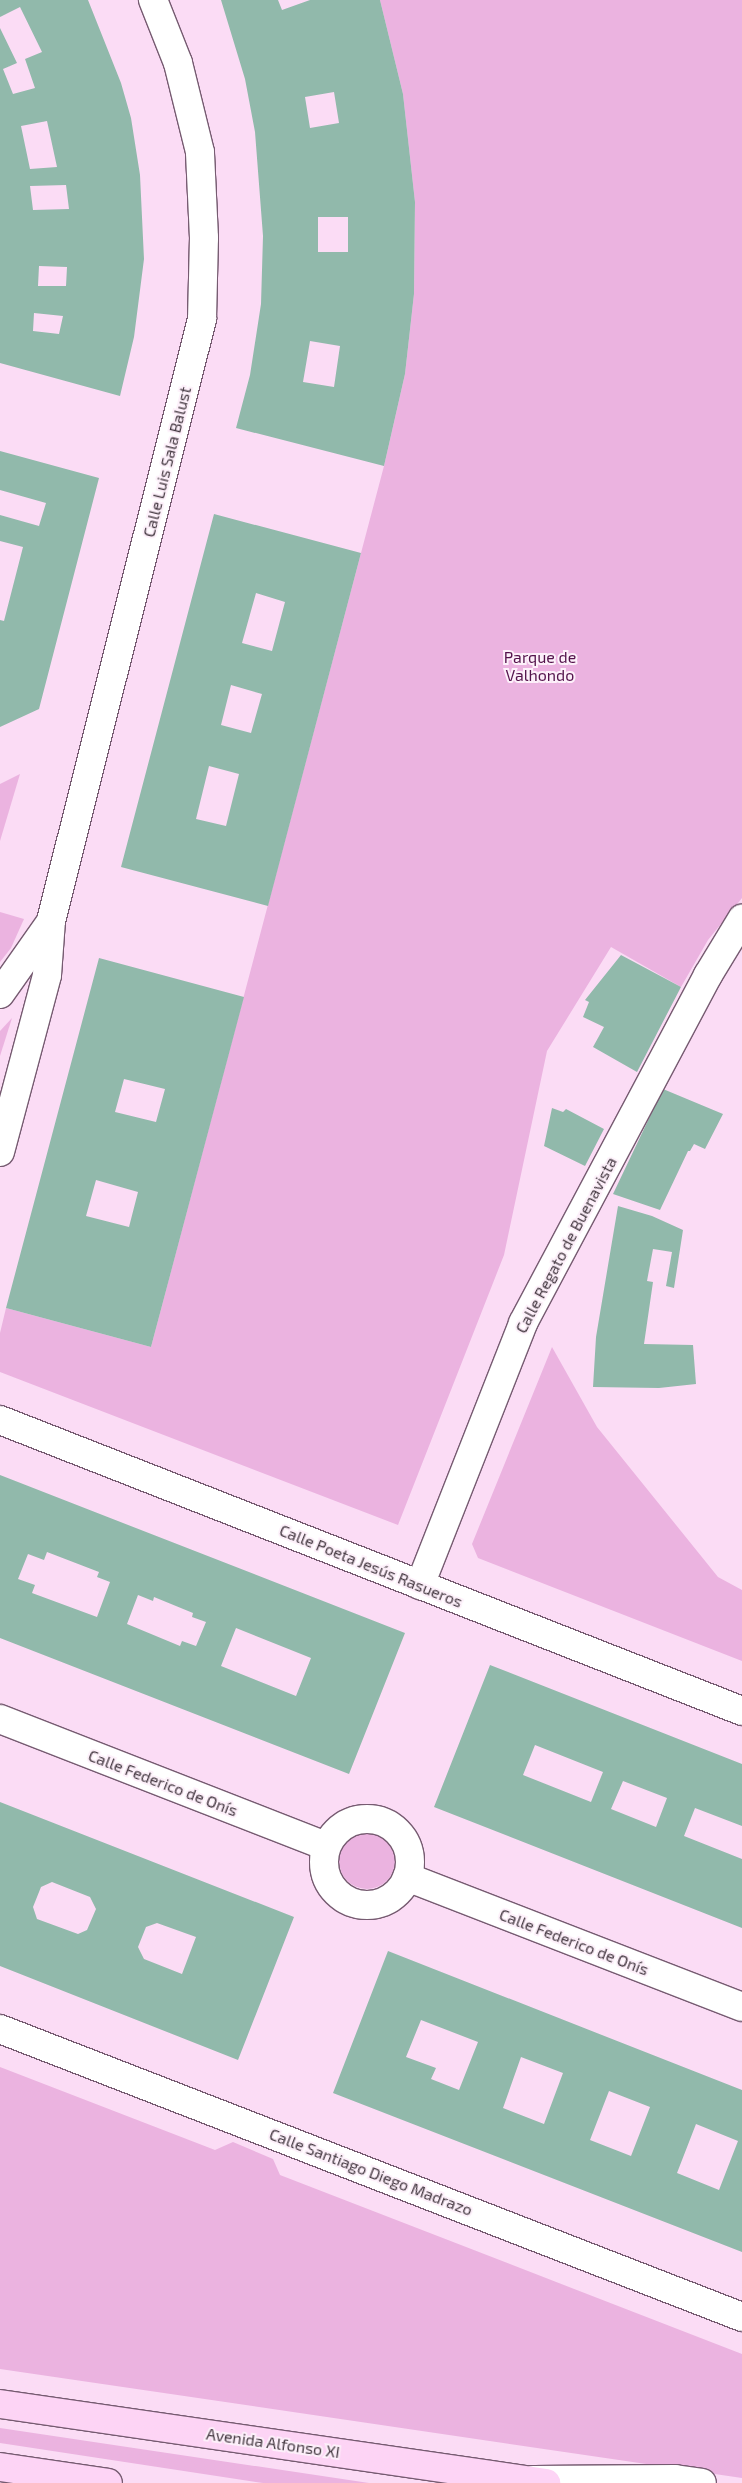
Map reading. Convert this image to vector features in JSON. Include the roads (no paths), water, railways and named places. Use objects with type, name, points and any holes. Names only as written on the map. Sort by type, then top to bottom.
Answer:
[{"type":"main road","name":"Avenida Alfonso XI","points":[[0,2404],[539,2481]]},
{"type":"main road","points":[[0,2467],[108,2483]]},
{"type":"street","name":"Calle Luis Sala Balust","points":[[0,1152],[47,975],[51,921],[202,319],[204,238],[200,152],[178,64],[154,0]]},
{"type":"street","name":"Calle Regato de Buenavista","points":[[420,1585],[524,1323],[708,975],[742,919]]},
{"type":"street","name":"Calle Luis Sala Balust","points":[[0,994],[51,921]]},
{"type":"street","name":"Calle Poeta Jesús Rasueros","points":[[0,1420],[742,1711]]},
{"type":"street","name":"Calle Federico de Onís","points":[[0,1720],[326,1846]]},
{"type":"street","points":[[384,1814],[391,1826],[405,1842],[410,1866],[407,1877],[392,1896],[382,1902],[371,1905],[350,1901],[335,1890],[326,1876],[324,1866],[326,1846],[332,1836],[348,1823],[384,1814]]},
{"type":"street","name":"Calle Federico de Onís","points":[[407,1877],[742,2008]]},
{"type":"street","name":"Calle Santiago Diego Madrazo","points":[[0,2030],[742,2316]]},
{"type":"street","points":[[539,2481],[675,2479],[702,2483]]},
{"type":"park label","name":"Parque de Valhondo","points":[[540,666]]}]
